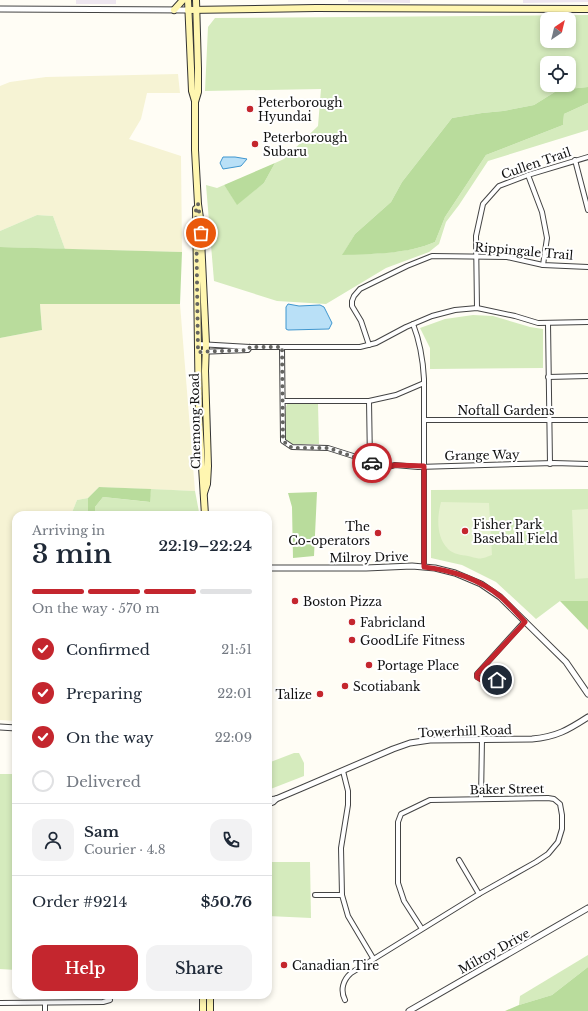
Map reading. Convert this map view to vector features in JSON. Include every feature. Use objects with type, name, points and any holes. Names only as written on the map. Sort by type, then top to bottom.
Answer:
[{"type":"main road","points":[[174,10],[182,0]]},
{"type":"main road","name":"Chemong Road","points":[[188,0],[192,91],[195,102],[198,204],[206,344],[208,466],[207,484],[204,493]]},
{"type":"main road","name":"Chemong Road","points":[[195,102],[198,92],[196,0]]},
{"type":"main road","points":[[188,10],[316,8],[588,9]]},
{"type":"main road","name":"Chemong Road","points":[[198,204],[196,209],[200,453],[205,511]]},
{"type":"main road","points":[[203,999],[203,1011]]},
{"type":"main road","points":[[210,999],[210,1011]]},
{"type":"street","points":[[0,9],[188,10]]},
{"type":"street","name":"Cullen Trail","points":[[477,308],[477,227],[483,204],[499,186],[528,174],[588,157]]},
{"type":"street","points":[[575,160],[588,210]]},
{"type":"street","points":[[528,174],[542,212],[547,238],[543,265]]},
{"type":"street","name":"Rippingale Trail","points":[[369,345],[361,321],[352,306],[354,296],[360,289],[407,266],[432,256],[507,257],[543,265],[588,267]]},
{"type":"street","points":[[198,344],[250,347],[353,347],[369,345],[432,316],[477,308],[510,314],[538,323],[588,322]]},
{"type":"street","points":[[548,323],[548,421],[550,464]]},
{"type":"street","points":[[413,324],[420,342],[423,356],[424,567]]},
{"type":"street","points":[[198,352],[248,350],[250,347]]},
{"type":"street","name":"Grange Way","points":[[282,347],[283,441],[292,448],[328,448],[388,467],[395,465],[588,464]]},
{"type":"street","points":[[548,377],[588,376]]},
{"type":"street","points":[[283,401],[369,401],[396,394],[424,383]]},
{"type":"street","points":[[369,401],[370,462]]},
{"type":"street","name":"Noftall Gardens","points":[[424,420],[588,420]]},
{"type":"street","name":"Milroy Drive","points":[[272,568],[366,568],[412,566],[455,572],[481,584],[500,597],[566,662],[588,694]]},
{"type":"street","points":[[497,680],[481,680],[477,677],[477,674],[525,622]]},
{"type":"street","name":"Towerhill Road","points":[[272,799],[410,743],[430,740],[549,738],[565,731],[588,717]]},
{"type":"street","points":[[0,727],[12,728]]},
{"type":"street","points":[[481,800],[482,739]]},
{"type":"street","points":[[343,771],[348,791],[348,805],[341,848],[342,895],[348,916],[373,958]]},
{"type":"street","name":"Towerhill Road","points":[[272,802],[276,798]]},
{"type":"street","name":"Baker Street","points":[[345,1000],[342,987],[347,976],[373,958],[422,929],[479,894],[548,854],[558,842],[562,829],[562,806],[554,799],[548,798],[430,800],[401,814],[399,818],[398,883],[404,901],[422,929]]},
{"type":"street","points":[[459,860],[479,894]]},
{"type":"street","points":[[315,895],[342,895]]},
{"type":"street","name":"Milroy Drive","points":[[409,1011],[588,908]]},
{"type":"street","points":[[0,1003],[103,1002],[110,1000]]},
{"type":"street","points":[[45,1003],[45,1011]]},
{"type":"shaded area","points":[[76,0],[116,0],[116,4],[76,4]]},
{"type":"shaded area","points":[[348,0],[410,0],[410,3],[348,2]]},
{"type":"shaded area","points":[[523,0],[588,0],[588,2],[523,3]]},
{"type":"shaded area","points":[[178,74],[180,93],[147,93],[141,119],[129,139],[181,156],[182,252],[65,249],[53,216],[37,215],[0,231],[0,86],[10,82],[46,77]]},
{"type":"shaded area","points":[[40,304],[180,304],[195,491],[99,487],[88,498],[77,500],[73,511],[12,511],[12,721],[0,720],[0,338],[42,330]]},
{"type":"green space","points":[[540,15],[540,48],[576,48],[576,15],[588,15],[588,87],[576,88],[576,56],[540,56],[540,92],[555,92],[534,105],[452,118],[402,182],[391,202],[355,234],[343,254],[402,251],[435,242],[445,217],[486,155],[563,125],[564,114],[588,103],[588,130],[488,161],[446,222],[439,244],[429,252],[386,268],[326,304],[277,301],[214,281],[206,185],[217,188],[224,185],[237,204],[264,183],[275,163],[284,159],[318,126],[321,89],[205,91],[208,27],[215,18]]},
{"type":"green space","points":[[588,87],[588,103],[564,114],[563,125],[486,155],[445,217],[435,242],[402,251],[377,254],[342,255],[355,234],[391,202],[402,182],[452,118],[534,105],[555,92],[576,92],[576,88]]},
{"type":"green space","points":[[275,163],[264,183],[237,205],[224,185]]},
{"type":"green space","points":[[37,215],[53,216],[65,249],[0,247],[0,231]]},
{"type":"green space","points":[[0,247],[182,252],[180,304],[40,304],[42,330],[0,338]]},
{"type":"green space","points":[[473,315],[493,316],[530,327],[543,329],[543,368],[430,369],[430,348],[420,328],[445,319]]},
{"type":"green space","points":[[287,404],[318,404],[319,444],[287,443],[284,424]]},
{"type":"green space","points":[[99,487],[151,489],[150,502],[103,497],[95,507],[95,511],[88,511],[88,498]]},
{"type":"green space","points":[[151,489],[195,491],[199,511],[95,511],[95,507],[103,497],[149,502]]},
{"type":"green space","points":[[588,489],[588,601],[560,601],[536,619],[496,582],[462,565],[431,558],[431,490]]},
{"type":"green space","points":[[317,492],[314,556],[293,558],[292,507],[288,493]]},
{"type":"green space","points":[[88,498],[88,511],[73,511],[77,500]]},
{"type":"green space","name":"Fisher Park Baseball Field","points":[[441,502],[489,503],[492,555],[477,558],[457,554],[448,549],[441,539],[438,527]]},
{"type":"green space","points":[[588,509],[588,578],[575,579],[572,510]]},
{"type":"green space","points":[[560,601],[588,601],[588,630]]},
{"type":"green space","points":[[294,753],[299,753],[304,763],[304,776],[272,788],[272,761]]},
{"type":"green space","points":[[0,774],[12,774],[12,970],[0,969]]},
{"type":"green space","points":[[272,862],[310,862],[311,918],[272,916]]},
{"type":"green space","points":[[588,955],[588,967],[552,995],[519,1005],[520,996]]},
{"type":"green space","points":[[588,967],[588,1011],[505,1011],[552,995]]},
{"type":"water","points":[[223,157],[247,159],[241,166],[223,169],[220,163]]},
{"type":"water","points":[[288,304],[299,306],[320,305],[324,307],[332,323],[329,329],[286,329],[286,307]]},
{"type":"way so far","points":[[201,233],[198,204],[196,209],[198,352],[248,350],[250,347],[282,347],[283,441],[292,448],[328,448],[372,463]]},
{"type":"place","name":"Peterborough Hyundai","points":[[250,109]]},
{"type":"place","name":"Peterborough Subaru","points":[[255,144]]},
{"type":"place","name":"Fisher Park Baseball Field","points":[[465,531]]},
{"type":"place","name":"The Co-operators","points":[[378,533]]},
{"type":"place","name":"Boston Pizza","points":[[295,601]]},
{"type":"place","name":"Fabricland","points":[[352,622]]},
{"type":"place","name":"GoodLife Fitness","points":[[352,640]]},
{"type":"place","name":"Portage Place","points":[[369,665]]},
{"type":"place","name":"Scotiabank","points":[[345,686]]},
{"type":"place","name":"Talize","points":[[320,694]]},
{"type":"place","name":"Canadian Tire","points":[[284,965]]},
{"type":"route","points":[[372,463],[388,467],[395,465],[418,467],[424,466],[424,567],[455,572],[481,584],[500,597],[525,622],[477,674],[477,677],[481,680],[497,680]]}]
